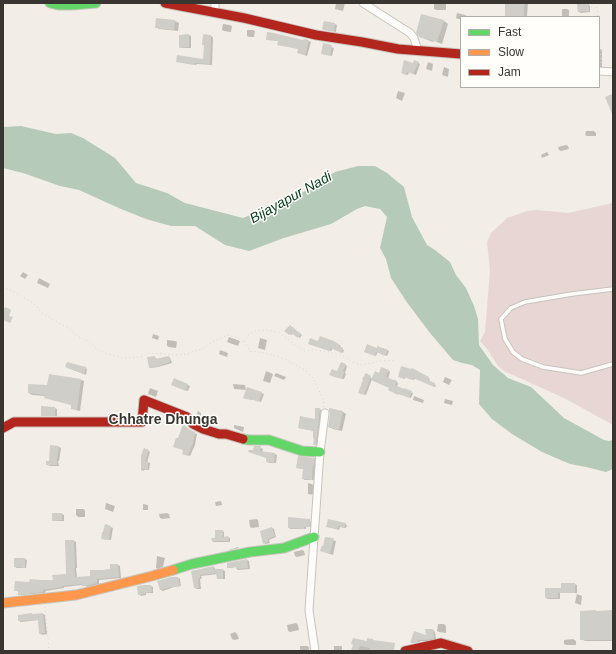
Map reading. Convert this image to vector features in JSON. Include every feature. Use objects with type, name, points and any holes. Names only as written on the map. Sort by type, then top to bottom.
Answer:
[{"type":"street","points":[[50,3],[58,5],[74,5],[96,3]]},
{"type":"street","points":[[165,3],[244,18],[316,35],[392,48],[460,54]]},
{"type":"street","points":[[215,3],[216,13]]},
{"type":"street","points":[[363,3],[410,33],[414,38],[418,51]]},
{"type":"street","points":[[600,71],[613,72]]},
{"type":"street","points":[[3,428],[14,422],[142,422],[144,400],[187,417],[193,424],[203,430],[249,440],[269,440],[302,451],[320,452]]},
{"type":"street","points":[[315,651],[309,610],[320,452],[325,413]]},
{"type":"street","points":[[3,602],[76,595],[152,576],[192,564],[250,552],[284,548],[314,537]]},
{"type":"street","points":[[405,651],[441,643],[468,651]]},
{"type":"lane","points":[[613,289],[525,302],[511,308],[501,319],[505,340],[513,352],[522,359],[543,367],[580,373],[613,364]]},
{"type":"path","points":[[596,3],[598,16]]},
{"type":"path","points":[[600,44],[600,71]]},
{"type":"path","points":[[3,286],[35,305],[42,313],[67,327],[79,337],[90,342],[98,350],[122,358],[140,357],[150,353],[176,355],[188,354],[202,349],[212,342],[228,335],[236,337],[244,341],[250,351],[266,353],[282,358],[305,370],[313,378],[323,399],[325,413]]},
{"type":"path","points":[[244,341],[247,336],[255,331],[267,330],[280,333],[303,352],[312,350],[331,352],[346,357],[352,362],[361,364],[396,360]]},
{"type":"path","points":[[44,598],[49,651]]},
{"type":"shaded area","points":[[21,126],[56,134],[71,133],[83,138],[115,158],[136,183],[167,193],[185,203],[243,218],[299,195],[335,172],[358,166],[375,166],[387,173],[404,187],[412,217],[427,245],[450,262],[456,275],[466,288],[478,319],[479,345],[493,365],[508,378],[531,387],[564,418],[604,440],[613,440],[613,469],[606,472],[570,464],[542,452],[512,434],[492,419],[479,404],[480,370],[472,365],[453,360],[430,333],[391,278],[386,259],[380,248],[387,217],[380,209],[365,206],[331,224],[284,238],[249,251],[225,245],[195,226],[171,226],[146,219],[79,190],[60,186],[23,173],[3,168],[3,127]]},
{"type":"shaded area","points":[[613,203],[613,425],[564,398],[504,371],[498,366],[480,341],[485,332],[490,270],[487,242],[491,233],[507,218],[527,211],[537,210],[568,213]]},
{"type":"building","points":[[505,3],[524,3],[524,16],[505,16]]},
{"type":"building","points":[[588,3],[589,11],[578,12],[577,4]]},
{"type":"building","points":[[421,14],[444,20],[437,42],[419,37],[416,33]]},
{"type":"building","points":[[156,18],[175,20],[174,30],[155,28]]},
{"type":"building","points":[[324,21],[335,23],[334,31],[322,29]]},
{"type":"building","points":[[267,32],[309,40],[305,55],[297,53],[298,49],[277,45],[278,41],[266,40]]},
{"type":"building","points":[[189,34],[189,47],[179,48],[179,35]]},
{"type":"building","points":[[203,34],[211,35],[210,64],[195,63],[194,65],[176,62],[177,55],[203,59]]},
{"type":"building","points":[[323,43],[332,45],[330,56],[321,54]]},
{"type":"building","points":[[404,60],[413,63],[414,60],[419,62],[413,74],[407,72],[406,75],[401,73]]},
{"type":"building","points":[[612,94],[613,98],[613,116],[605,97]]},
{"type":"building","points":[[6,307],[11,310],[9,316],[13,317],[10,323],[3,320],[3,308]]},
{"type":"building","points":[[290,325],[301,334],[298,338],[291,333],[289,335],[284,331]]},
{"type":"building","points":[[320,336],[340,345],[339,346],[343,348],[341,353],[331,348],[329,351],[308,344],[310,338],[318,341]]},
{"type":"building","points":[[367,344],[388,350],[385,356],[376,352],[375,356],[364,352]]},
{"type":"building","points":[[155,356],[155,359],[169,356],[170,362],[149,368],[147,357]]},
{"type":"building","points":[[67,362],[86,367],[84,374],[65,367]]},
{"type":"building","points":[[341,362],[346,364],[342,379],[329,375],[332,369],[337,371]]},
{"type":"building","points":[[401,366],[412,368],[429,377],[428,380],[435,383],[434,387],[413,378],[412,380],[404,377],[404,379],[398,377]]},
{"type":"building","points":[[381,367],[389,370],[386,377],[397,381],[395,385],[412,391],[409,398],[399,394],[398,395],[388,390],[389,388],[371,380],[375,371],[379,373]]},
{"type":"building","points":[[366,373],[371,376],[364,395],[358,393],[363,380],[362,379]]},
{"type":"building","points":[[49,374],[81,379],[77,410],[71,409],[71,405],[44,398],[45,395],[28,393],[28,384],[47,385]]},
{"type":"building","points":[[174,378],[188,384],[186,391],[171,385]]},
{"type":"building","points":[[247,387],[262,392],[259,402],[243,398]]},
{"type":"building","points":[[41,406],[55,407],[55,416],[41,416]]},
{"type":"building","points":[[315,408],[320,408],[316,445],[313,445],[313,431],[298,428],[300,416],[315,419]]},
{"type":"building","points":[[329,408],[343,411],[339,430],[328,427],[330,414]]},
{"type":"building","points":[[183,424],[195,432],[188,456],[182,454],[183,450],[173,447]]},
{"type":"building","points":[[50,445],[59,446],[57,465],[46,465],[46,461],[49,461]]},
{"type":"building","points":[[254,446],[261,446],[260,451],[275,453],[274,463],[266,462],[266,458],[248,452],[249,450],[253,450]]},
{"type":"building","points":[[144,448],[149,450],[145,461],[148,461],[148,470],[142,469],[142,471],[141,455]]},
{"type":"building","points":[[298,456],[315,458],[312,480],[302,479],[303,469],[296,468]]},
{"type":"building","points":[[52,513],[62,513],[62,520],[52,521]]},
{"type":"building","points":[[288,517],[310,519],[310,527],[304,527],[305,529],[288,528]]},
{"type":"building","points":[[328,519],[346,523],[344,528],[338,526],[338,529],[326,527]]},
{"type":"building","points":[[105,524],[111,526],[109,540],[101,539]]},
{"type":"building","points":[[272,527],[275,536],[268,539],[268,542],[263,544],[260,531]]},
{"type":"building","points":[[215,530],[223,530],[223,537],[228,536],[229,541],[212,541],[211,538],[215,538]]},
{"type":"building","points":[[325,537],[334,538],[330,554],[320,551]]},
{"type":"building","points":[[65,540],[74,540],[75,577],[90,576],[90,570],[110,569],[110,564],[118,564],[119,577],[97,579],[97,583],[85,586],[82,586],[82,584],[62,586],[43,590],[43,592],[18,595],[18,591],[14,591],[15,581],[29,582],[30,579],[53,580],[52,575],[66,574]]},
{"type":"building","points":[[14,558],[25,558],[25,568],[14,567]]},
{"type":"building","points":[[247,559],[248,568],[227,568],[227,563]]},
{"type":"building","points":[[214,566],[214,569],[223,569],[223,579],[217,579],[216,573],[200,575],[200,578],[198,579],[199,588],[194,588],[191,571]]},
{"type":"building","points":[[171,577],[178,577],[180,586],[160,590],[157,581]]},
{"type":"building","points":[[561,583],[575,583],[575,593],[558,593],[558,598],[545,598],[545,588],[561,588]]},
{"type":"building","points":[[151,585],[152,592],[138,595],[137,586]]},
{"type":"building","points":[[613,610],[613,640],[580,640],[580,611]]},
{"type":"building","points":[[43,613],[45,633],[39,634],[38,620],[18,621],[18,615]]},
{"type":"building","points":[[425,629],[433,629],[434,638],[418,640],[418,642],[410,643],[414,631],[426,635]]},
{"type":"building","points":[[353,638],[367,641],[367,638],[395,643],[394,651],[369,651],[370,648],[360,646],[358,651],[353,651],[351,650],[353,645],[351,644]]},
{"type":"traffic: fast","points":[[50,3],[58,5],[96,3]]},
{"type":"traffic: fast","points":[[243,439],[269,440],[302,451],[320,452]]},
{"type":"traffic: fast","points":[[173,570],[192,564],[250,552],[284,548],[314,537]]},
{"type":"traffic: slow","points":[[3,603],[76,595],[173,570]]},
{"type":"traffic: jam","points":[[165,3],[244,18],[316,35],[398,49],[460,54]]},
{"type":"traffic: jam","points":[[3,428],[14,422],[142,422],[144,400],[187,417],[193,424],[203,429],[243,439]]},
{"type":"traffic: jam","points":[[405,651],[441,643],[468,651]]},
{"type":"district","name":"Chhatre Dhunga","points":[[163,420]]},
{"type":"water label","name":"Bijayapur Nadi","points":[[291,198]]}]
